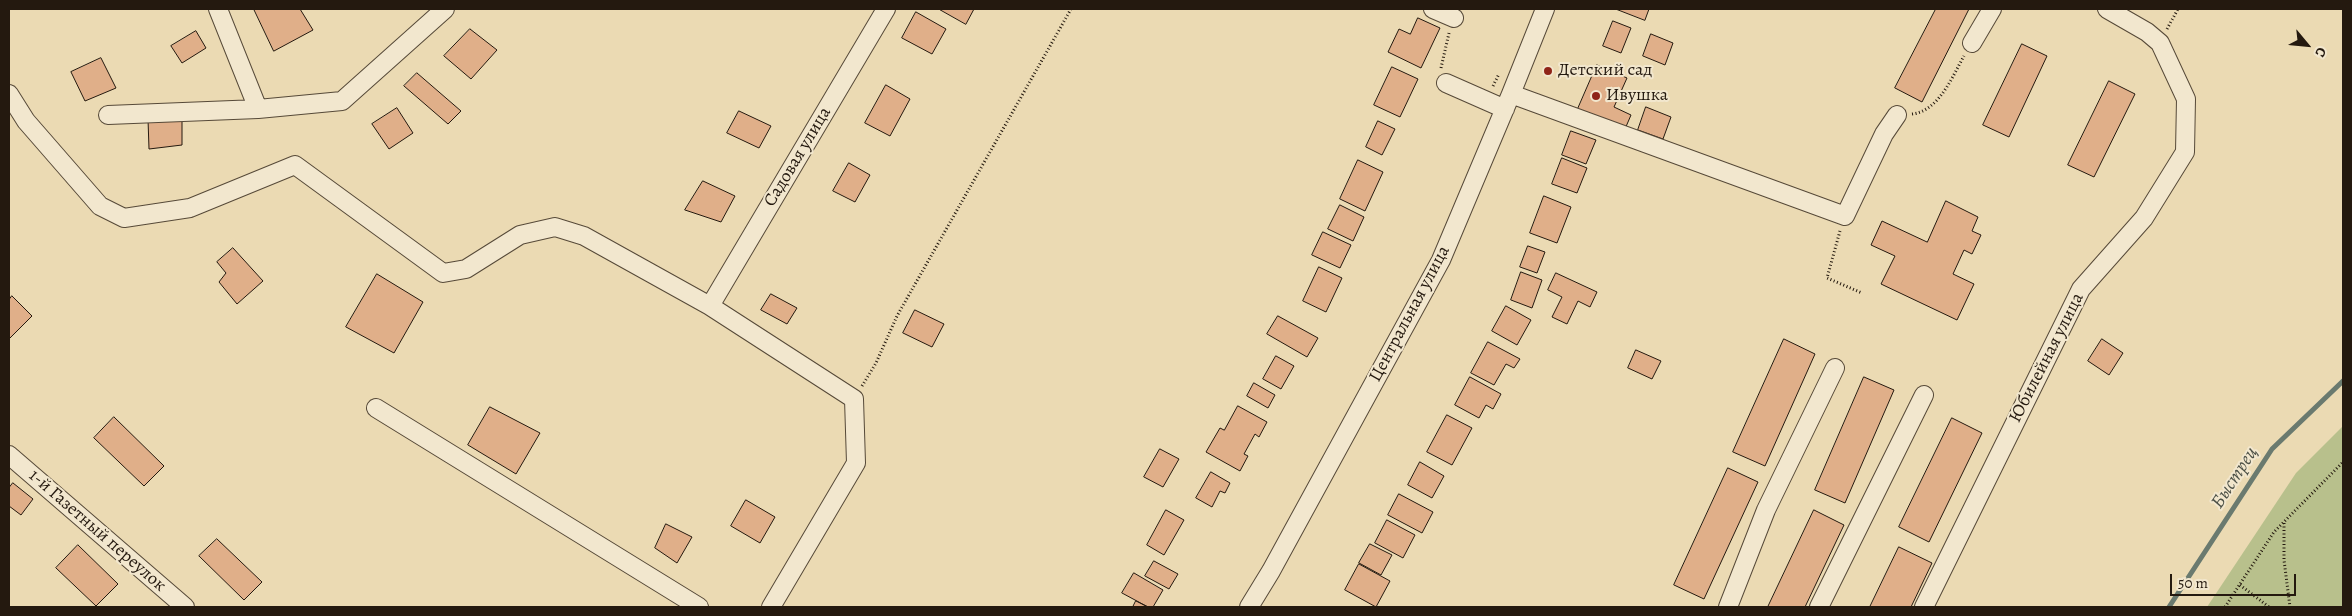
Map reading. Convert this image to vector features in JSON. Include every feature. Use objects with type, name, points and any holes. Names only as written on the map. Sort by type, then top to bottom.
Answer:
[{"type":"street","points":[[218,9],[258,108]]},
{"type":"street","points":[[108,114],[258,108],[342,101],[445,9]]},
{"type":"street","name":"Садовая улица","points":[[710,306],[886,9]]},
{"type":"street","points":[[1433,9],[1454,18]]},
{"type":"street","name":"Центральная улица","points":[[1249,607],[1271,571],[1441,260],[1545,9]]},
{"type":"street","points":[[1972,43],[1992,9]]},
{"type":"street","name":"Юбилейная улица","points":[[1924,607],[2081,289],[2144,218],[2185,152],[2186,99],[2160,43],[2147,32],[2107,9]]},
{"type":"street","points":[[1443,77],[1845,216],[1884,134],[1897,116]]},
{"type":"street","points":[[9,94],[26,121],[100,206],[124,218],[190,208],[295,165],[443,273],[466,269],[520,235],[555,228],[584,236],[710,306],[854,399],[856,463],[770,607]]},
{"type":"street","points":[[1728,607],[1766,510],[1835,368]]},
{"type":"street","points":[[1818,607],[1924,395]]},
{"type":"street","points":[[376,408],[699,607]]},
{"type":"street","name":"1-й Газетный переулок","points":[[9,455],[184,607]]},
{"type":"path","points":[[854,399],[876,363],[897,316],[1071,9]]},
{"type":"path","points":[[2160,43],[2178,9]]},
{"type":"path","points":[[1443,77],[1454,18]]},
{"type":"path","points":[[1897,116],[1922,113],[1940,98],[1972,43]]},
{"type":"path","points":[[1845,216],[1837,238],[1827,278],[1862,293]]},
{"type":"path","points":[[2225,607],[2274,532],[2343,462]]},
{"type":"path","points":[[2284,522],[2284,560],[2290,607]]},
{"type":"path","points":[[2240,585],[2269,607]]},
{"type":"green space","points":[[2343,426],[2343,607],[2207,607],[2296,473]]},
{"type":"building","points":[[254,9],[300,9],[313,30],[274,51]]},
{"type":"building","points":[[939,9],[974,9],[966,24]]},
{"type":"building","points":[[1616,9],[1649,9],[1645,20]]},
{"type":"building","points":[[1936,9],[1969,9],[1922,102],[1895,88]]},
{"type":"building","points":[[916,12],[946,29],[932,54],[902,38]]},
{"type":"building","points":[[1418,18],[1440,28],[1421,68],[1388,52],[1399,29],[1410,34]]},
{"type":"building","points":[[1613,21],[1631,28],[1621,53],[1603,46]]},
{"type":"building","points":[[470,29],[497,50],[471,79],[444,56]]},
{"type":"building","points":[[196,31],[206,48],[182,63],[171,46]]},
{"type":"building","points":[[1651,34],[1673,43],[1665,65],[1643,56]]},
{"type":"building","points":[[2022,44],[2047,56],[2009,137],[1983,125]]},
{"type":"building","points":[[101,58],[116,88],[85,101],[71,72]]},
{"type":"building","points":[[1597,65],[1627,78],[1614,107],[1631,115],[1625,129],[1577,111]]},
{"type":"building","points":[[1392,67],[1418,79],[1400,117],[1374,105]]},
{"type":"building","points":[[417,73],[461,111],[448,124],[404,86]]},
{"type":"building","points":[[2109,81],[2135,94],[2094,177],[2068,165]]},
{"type":"building","points":[[886,85],[910,99],[890,136],[865,123]]},
{"type":"building","points":[[1646,107],[1671,117],[1663,139],[1638,130]]},
{"type":"building","points":[[397,108],[413,133],[389,149],[372,124]]},
{"type":"building","points":[[739,111],[771,126],[759,148],[727,133]]},
{"type":"building","points":[[182,116],[182,145],[149,149],[148,119]]},
{"type":"building","points":[[1378,121],[1395,129],[1382,155],[1366,147]]},
{"type":"building","points":[[1571,131],[1596,140],[1586,164],[1562,155]]},
{"type":"building","points":[[1562,158],[1587,168],[1577,193],[1552,184]]},
{"type":"building","points":[[1358,160],[1383,172],[1365,211],[1340,199]]},
{"type":"building","points":[[849,163],[870,175],[855,202],[833,191]]},
{"type":"building","points":[[703,181],[735,196],[721,222],[685,210]]},
{"type":"building","points":[[1544,196],[1571,207],[1557,243],[1530,233]]},
{"type":"building","points":[[1946,201],[1978,217],[1972,231],[1981,235],[1972,254],[1964,250],[1953,274],[1974,284],[1957,320],[1881,284],[1895,256],[1871,245],[1882,221],[1927,242]]},
{"type":"building","points":[[1340,205],[1364,217],[1353,241],[1328,229]]},
{"type":"building","points":[[1323,232],[1351,245],[1340,268],[1312,255]]},
{"type":"building","points":[[1528,246],[1545,252],[1537,273],[1520,267]]},
{"type":"building","points":[[233,248],[263,281],[237,304],[219,282],[226,273],[217,262]]},
{"type":"building","points":[[1319,267],[1342,278],[1326,312],[1303,301]]},
{"type":"building","points":[[1521,272],[1542,280],[1532,308],[1511,300]]},
{"type":"building","points":[[1556,273],[1597,292],[1590,307],[1578,301],[1567,324],[1552,317],[1562,297],[1548,290]]},
{"type":"building","points":[[377,274],[423,302],[394,353],[346,327]]},
{"type":"building","points":[[771,294],[797,308],[787,324],[761,310]]},
{"type":"building","points":[[12,296],[32,316],[9,339],[9,300]]},
{"type":"building","points":[[1506,306],[1531,320],[1517,345],[1492,331]]},
{"type":"building","points":[[915,310],[944,324],[932,347],[903,333]]},
{"type":"building","points":[[1278,316],[1318,338],[1307,357],[1267,334]]},
{"type":"building","points":[[1784,339],[1815,354],[1765,466],[1733,452]]},
{"type":"building","points":[[2102,339],[2123,353],[2109,375],[2088,361]]},
{"type":"building","points":[[1488,342],[1520,359],[1514,368],[1506,364],[1494,385],[1471,373]]},
{"type":"building","points":[[1636,350],[1661,361],[1652,379],[1628,368]]},
{"type":"building","points":[[1276,356],[1294,366],[1281,389],[1263,379]]},
{"type":"building","points":[[1470,377],[1501,394],[1493,409],[1486,405],[1479,418],[1455,405]]},
{"type":"building","points":[[1864,377],[1894,390],[1845,503],[1815,490]]},
{"type":"building","points":[[1254,383],[1275,395],[1268,408],[1247,396]]},
{"type":"building","points":[[1238,406],[1267,422],[1259,437],[1255,434],[1244,454],[1248,456],[1240,471],[1206,452],[1220,428],[1224,430]]},
{"type":"building","points":[[490,407],[540,433],[516,474],[468,445]]},
{"type":"building","points":[[1447,415],[1472,428],[1452,465],[1427,452]]},
{"type":"building","points":[[114,417],[164,466],[144,486],[94,438]]},
{"type":"building","points":[[1952,418],[1982,433],[1929,542],[1899,527]]},
{"type":"building","points":[[1160,449],[1179,459],[1163,487],[1144,477]]},
{"type":"building","points":[[1420,462],[1444,476],[1432,498],[1408,485]]},
{"type":"building","points":[[1728,468],[1758,482],[1704,599],[1674,585]]},
{"type":"building","points":[[1211,472],[1230,483],[1225,493],[1220,491],[1212,507],[1196,498]]},
{"type":"building","points":[[13,483],[33,499],[21,515],[9,506],[9,488]]},
{"type":"building","points":[[1399,494],[1433,512],[1422,533],[1388,515]]},
{"type":"building","points":[[746,500],[775,517],[760,543],[731,526]]},
{"type":"building","points":[[1166,510],[1184,520],[1164,555],[1147,545]]},
{"type":"building","points":[[1814,510],[1844,525],[1805,607],[1768,607]]},
{"type":"building","points":[[1387,520],[1415,535],[1403,558],[1375,543]]},
{"type":"building","points":[[666,524],[692,537],[677,563],[655,548]]},
{"type":"building","points":[[217,539],[262,582],[244,600],[199,556]]},
{"type":"building","points":[[1370,544],[1392,555],[1381,575],[1359,563]]},
{"type":"building","points":[[78,545],[118,584],[96,606],[56,568]]},
{"type":"building","points":[[1899,547],[1932,563],[1911,607],[1870,607]]},
{"type":"building","points":[[1154,561],[1178,574],[1169,589],[1145,576]]},
{"type":"building","points":[[1359,564],[1390,581],[1376,607],[1345,590]]},
{"type":"building","points":[[1134,573],[1163,590],[1153,607],[1148,607],[1122,593]]},
{"type":"building","points":[[1136,601],[1148,607],[1133,607]]},
{"type":"waterway","name":"Быстрец","points":[[2169,607],[2272,449],[2343,381]]},
{"type":"place","name":"Детский сад","points":[[1548,71]]},
{"type":"place","name":"Ивушка","points":[[1596,96]]}]
